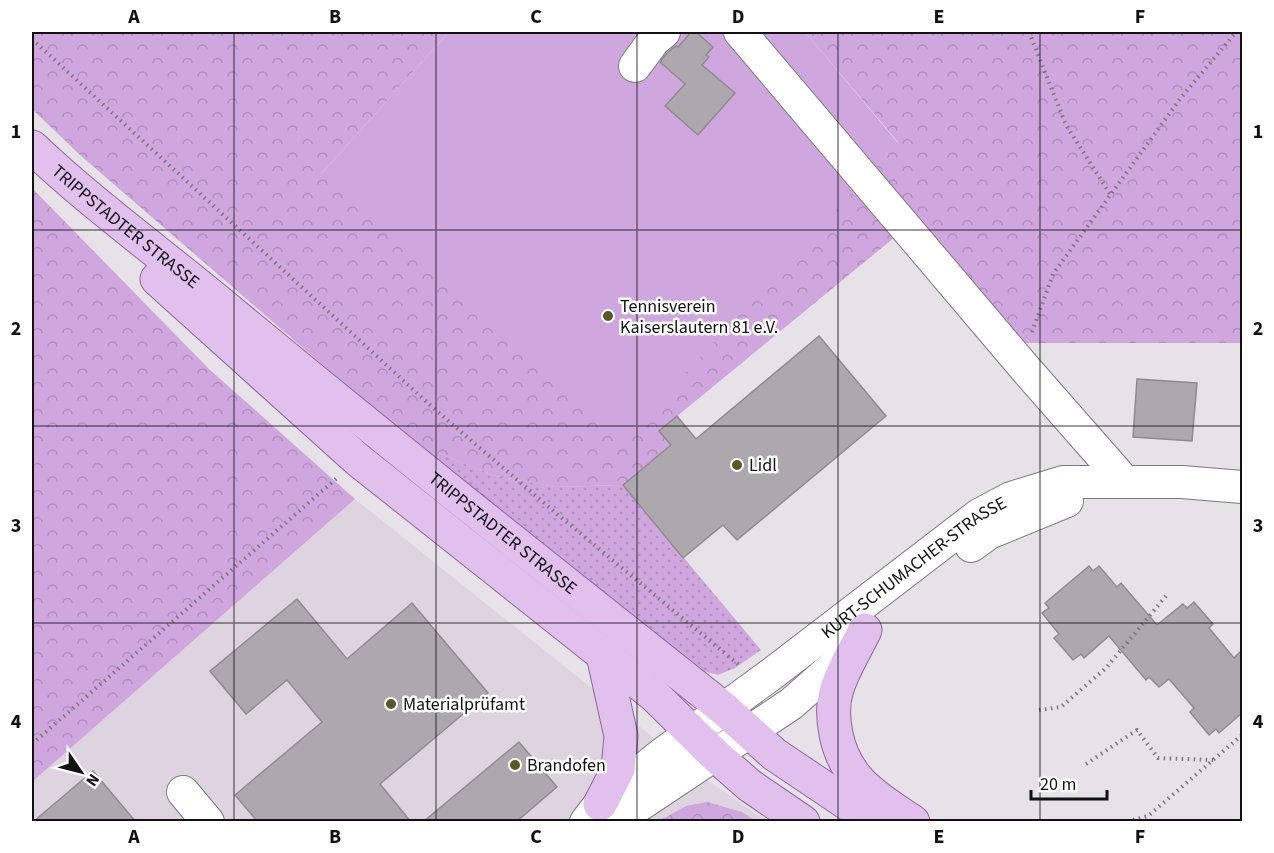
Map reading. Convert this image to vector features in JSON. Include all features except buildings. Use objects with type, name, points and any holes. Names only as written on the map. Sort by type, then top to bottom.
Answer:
[{"type":"main road","points":[[32,147],[63,176]]},
{"type":"main road","name":"TRIPPSTADTER STRASSE","points":[[63,176],[156,278],[358,460],[654,695],[749,785],[803,822]]},
{"type":"main road","name":"TRIPPSTADTER STRASSE","points":[[63,176],[378,434],[724,709],[774,754],[875,822]]},
{"type":"main road","points":[[865,630],[837,689],[832,718],[839,750],[849,772],[879,799],[913,822]]},
{"type":"main road","points":[[600,816],[618,768],[621,736],[603,655]]},
{"type":"street","points":[[635,66],[654,39],[664,32]]},
{"type":"street","points":[[740,32],[1024,367],[1124,481]]},
{"type":"street","name":"KURT-SCHUMACHER-STRASSE","points":[[704,744],[750,731],[791,704],[834,667],[865,630],[989,533],[1040,510],[1124,481]]},
{"type":"street","name":"KURT-SCHUMACHER-STRASSE","points":[[704,744],[724,709],[979,515],[1011,498],[1063,482],[1182,482],[1242,487]]},
{"type":"street","points":[[600,816],[704,744]]},
{"type":"street","points":[[183,792],[208,822]]},
{"type":"path","points":[[1029,32],[1066,125],[1110,194]]},
{"type":"path","points":[[1024,367],[1034,325],[1053,274],[1180,99],[1236,32]]},
{"type":"path","points":[[32,39],[431,406],[684,621],[761,682]]},
{"type":"path","points":[[32,744],[358,460]]},
{"type":"path","points":[[1039,710],[1061,707],[1107,668],[1166,596]]},
{"type":"path","points":[[1086,764],[1137,730],[1158,758],[1214,760]]},
{"type":"path","points":[[1134,820],[1148,816],[1242,735]]},
{"type":"shaded area","points":[[355,499],[704,778],[767,821],[32,821],[32,782]]},
{"type":"green space","points":[[32,32],[449,32],[321,174],[855,189],[895,237],[659,431],[671,445],[623,485],[555,487],[496,476],[414,444],[80,155],[32,109]]},
{"type":"green space","name":"Tennisverein Kaiserslautern 81 e.V.","points":[[449,32],[805,32],[898,143],[620,444],[321,174]]},
{"type":"green space","points":[[805,32],[1242,32],[1242,343],[1019,343],[874,169],[898,142]]},
{"type":"green space","points":[[32,188],[209,369],[355,499],[32,782]]},
{"type":"green space","points":[[415,444],[496,476],[556,487],[623,485],[761,650],[735,668],[718,675],[699,670]]},
{"type":"green space","points":[[707,802],[742,812],[756,821],[659,821],[686,806]]},
{"type":"place","name":"Tennisverein Kaiserslautern 81 e.V.","points":[[608,316]]},
{"type":"place","name":"Lidl","points":[[737,465]]},
{"type":"place","name":"Materialprüfamt","points":[[391,704]]},
{"type":"place","name":"Brandofen","points":[[515,765]]}]
